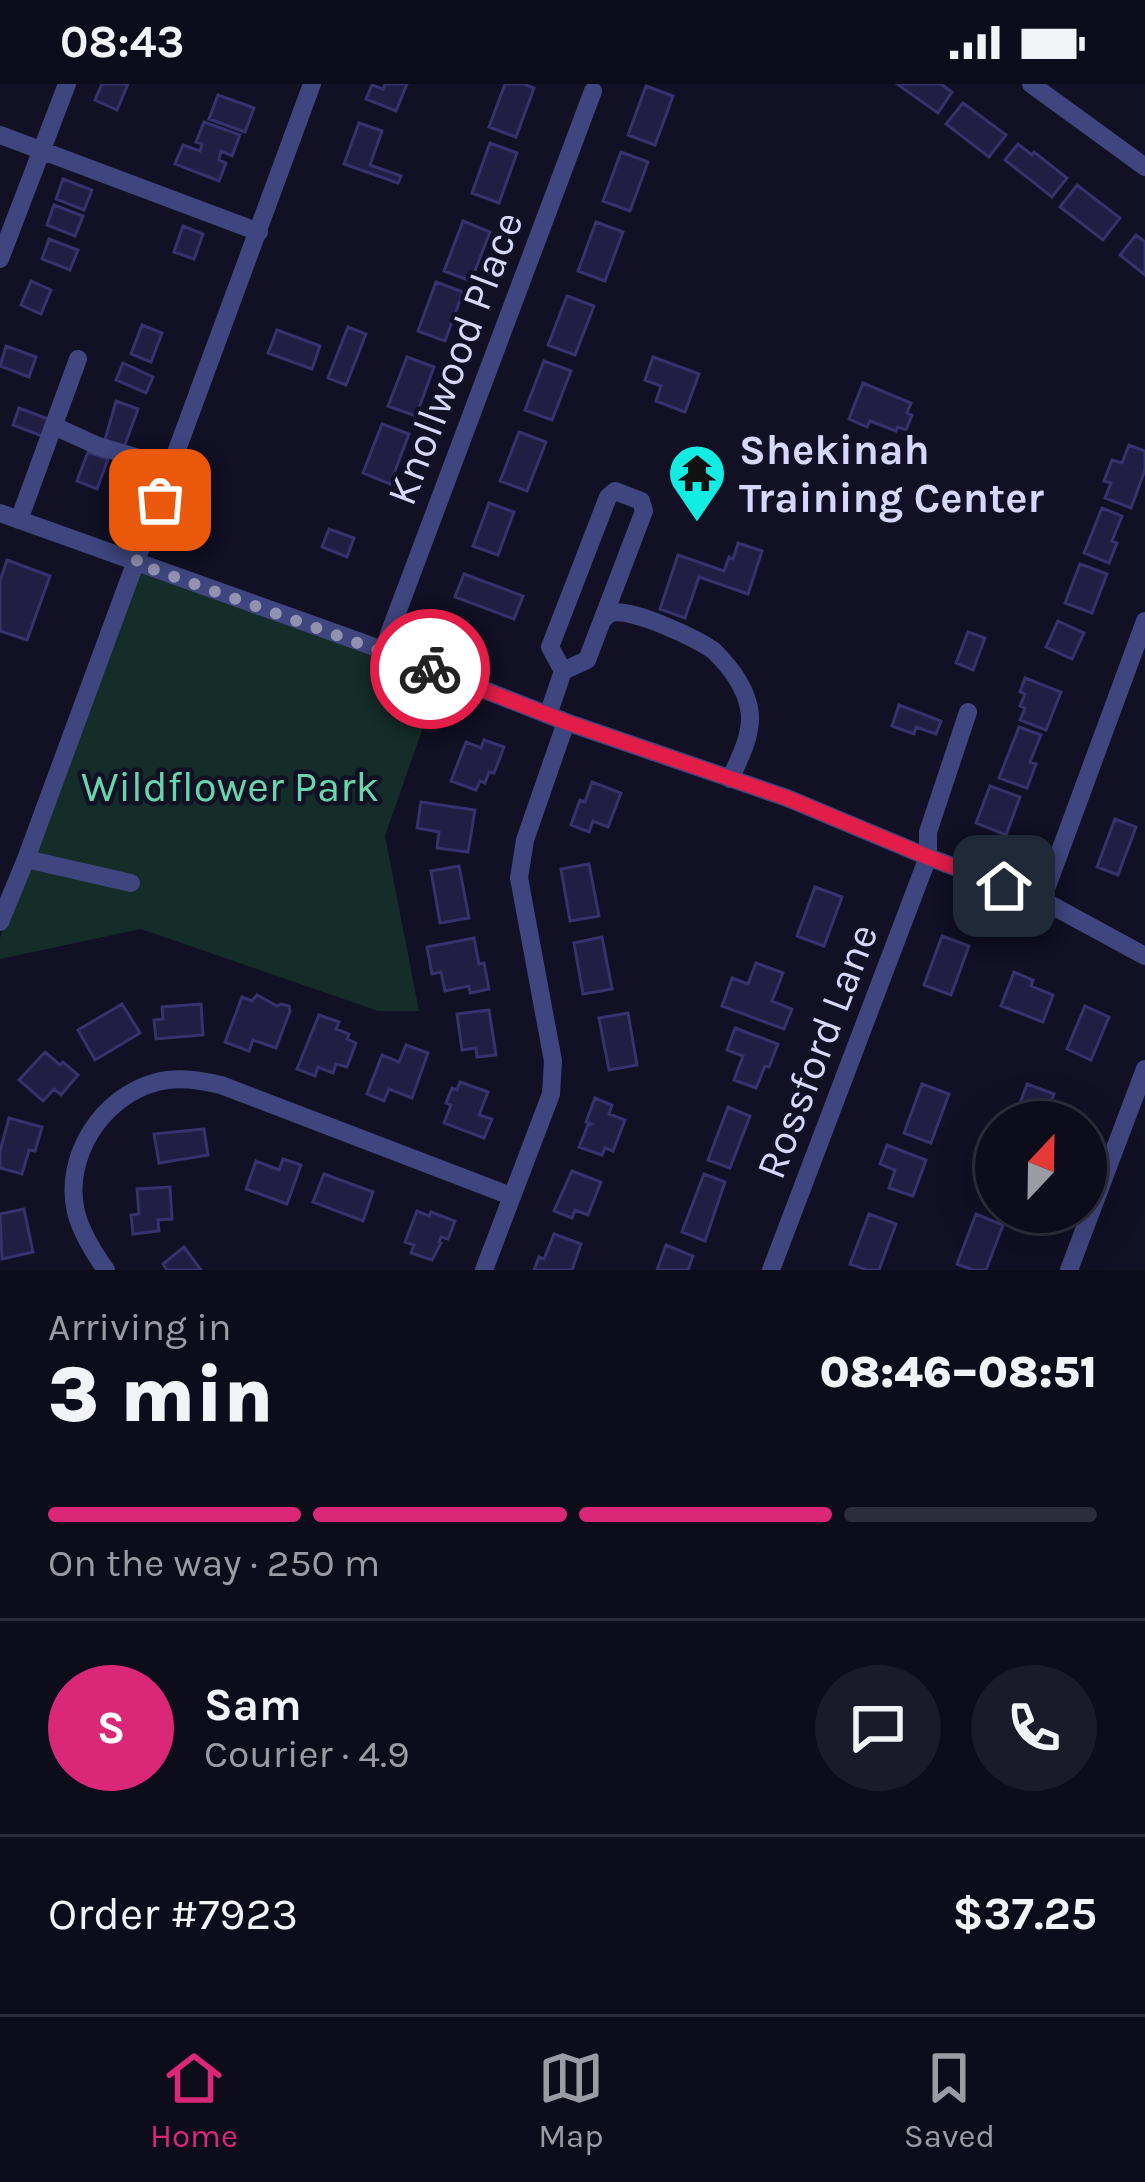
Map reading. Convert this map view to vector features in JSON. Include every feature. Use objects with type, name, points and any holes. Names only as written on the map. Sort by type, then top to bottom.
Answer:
[{"type":"street","points":[[0,259],[67,84]]},
{"type":"street","points":[[0,922],[312,84]]},
{"type":"street","points":[[1031,84],[1145,166]]},
{"type":"street","name":"Knollwood Place","points":[[382,650],[593,91]]},
{"type":"street","points":[[0,135],[259,232]]},
{"type":"street","points":[[78,359],[53,426],[9,517],[787,798],[1042,900],[1145,956]]},
{"type":"street","points":[[53,426],[98,446],[172,468]]},
{"type":"street","points":[[484,1270],[551,1094],[553,1061],[519,878],[557,718],[563,671],[550,647],[608,497],[615,491],[641,501],[644,511],[587,661],[563,671]]},
{"type":"street","points":[[604,618],[613,612],[626,613],[691,637],[713,650],[728,668],[742,687],[750,711],[749,728],[730,779]]},
{"type":"street","points":[[1042,900],[1145,621]]},
{"type":"street","name":"Rossford Lane","points":[[771,1270],[928,857],[928,832],[968,712]]},
{"type":"street","points":[[26,859],[130,883]]},
{"type":"street","points":[[1069,1270],[1145,1069]]},
{"type":"street","points":[[106,1270],[76,1217],[77,1166],[85,1142],[110,1108],[156,1082],[195,1080],[221,1085],[511,1196]]},
{"type":"green space","name":"Wildflower Park","points":[[140,569],[440,679],[385,836],[419,1011],[378,1011],[141,929],[0,959],[0,938]]},
{"type":"building","points":[[102,84],[128,84],[117,110],[95,100]]},
{"type":"building","points":[[385,84],[407,84],[396,111],[366,99],[372,85],[383,89]]},
{"type":"building","points":[[505,84],[534,88],[516,137],[489,127]]},
{"type":"building","points":[[897,84],[941,84],[952,92],[938,113]]},
{"type":"building","points":[[646,86],[673,96],[655,145],[628,135]]},
{"type":"building","points":[[218,95],[254,108],[245,132],[209,119]]},
{"type":"building","points":[[963,103],[1006,135],[989,157],[946,124]]},
{"type":"building","points":[[204,122],[240,135],[232,156],[221,151],[219,160],[226,163],[219,181],[175,164],[183,145],[200,151],[202,144],[196,142]]},
{"type":"building","points":[[359,123],[382,131],[370,165],[401,176],[398,183],[344,164]]},
{"type":"building","points":[[490,143],[517,153],[499,203],[472,193]]},
{"type":"building","points":[[1018,144],[1067,178],[1052,197],[1005,160]]},
{"type":"building","points":[[621,152],[648,162],[630,211],[603,201]]},
{"type":"building","points":[[63,179],[92,190],[84,210],[56,199]]},
{"type":"building","points":[[1077,185],[1120,218],[1103,240],[1060,207]]},
{"type":"building","points":[[54,205],[83,216],[75,236],[47,225]]},
{"type":"building","points":[[463,221],[490,232],[471,281],[444,271]]},
{"type":"building","points":[[596,222],[623,232],[605,281],[578,271]]},
{"type":"building","points":[[183,226],[203,234],[194,259],[174,252]]},
{"type":"building","points":[[1136,235],[1145,242],[1145,275],[1120,255]]},
{"type":"building","points":[[49,239],[78,250],[70,270],[42,259]]},
{"type":"building","points":[[31,281],[51,290],[41,314],[21,305]]},
{"type":"building","points":[[436,282],[463,292],[445,341],[418,331]]},
{"type":"building","points":[[567,296],[594,306],[575,355],[548,345]]},
{"type":"building","points":[[142,325],[162,333],[151,362],[131,354]]},
{"type":"building","points":[[348,327],[366,334],[346,385],[328,378]]},
{"type":"building","points":[[277,330],[320,346],[312,369],[268,353]]},
{"type":"building","points":[[6,346],[36,357],[29,377],[0,366]]},
{"type":"building","points":[[407,357],[434,367],[416,416],[388,406]]},
{"type":"building","points":[[653,357],[699,374],[685,412],[656,401],[661,386],[645,380]]},
{"type":"building","points":[[544,361],[571,371],[552,420],[525,410]]},
{"type":"building","points":[[123,363],[153,377],[146,393],[116,380]]},
{"type":"building","points":[[863,383],[911,403],[906,430],[870,421],[867,427],[849,419]]},
{"type":"building","points":[[116,401],[138,409],[123,450],[104,443]]},
{"type":"building","points":[[19,408],[48,419],[42,436],[13,425]]},
{"type":"building","points":[[382,424],[409,434],[390,484],[363,473]]},
{"type":"building","points":[[519,432],[546,442],[527,491],[500,481]]},
{"type":"building","points":[[1129,445],[1145,451],[1145,470],[1131,508],[1105,498],[1111,483],[1104,481],[1112,460],[1122,463]]},
{"type":"building","points":[[88,452],[108,459],[97,489],[77,481]]},
{"type":"building","points":[[489,503],[514,512],[498,555],[473,546]]},
{"type":"building","points":[[1102,508],[1122,516],[1109,563],[1084,553]]},
{"type":"building","points":[[329,529],[354,538],[347,557],[322,547]]},
{"type":"building","points":[[738,543],[762,551],[748,594],[699,577],[685,618],[660,609],[678,555],[724,571]]},
{"type":"building","points":[[7,560],[50,576],[27,640],[0,631],[0,581]]},
{"type":"building","points":[[1080,564],[1107,574],[1092,613],[1065,603]]},
{"type":"building","points":[[464,574],[523,596],[514,619],[455,597]]},
{"type":"building","points":[[1058,621],[1084,633],[1072,659],[1046,647]]},
{"type":"building","points":[[968,632],[985,638],[973,670],[956,663]]},
{"type":"building","points":[[1025,678],[1061,692],[1046,730],[1020,720]]},
{"type":"building","points":[[899,705],[941,721],[936,734],[916,727],[914,734],[892,726]]},
{"type":"building","points":[[1019,727],[1041,735],[1030,762],[1036,764],[1027,788],[999,778]]},
{"type":"building","points":[[484,740],[504,747],[494,773],[489,772],[476,790],[451,781],[466,742],[481,748]]},
{"type":"building","points":[[592,782],[621,793],[608,827],[593,821],[589,832],[571,825]]},
{"type":"building","points":[[990,786],[1020,797],[1006,835],[976,823]]},
{"type":"building","points":[[421,802],[475,810],[468,852],[437,848],[439,832],[417,828]]},
{"type":"building","points":[[1115,819],[1136,827],[1118,875],[1097,867]]},
{"type":"building","points":[[589,864],[599,916],[570,921],[561,869]]},
{"type":"building","points":[[459,866],[469,918],[440,923],[431,871]]},
{"type":"building","points":[[815,887],[842,897],[824,946],[797,936]]},
{"type":"building","points":[[942,936],[969,946],[951,995],[924,985]]},
{"type":"building","points":[[602,937],[612,989],[583,994],[574,943]]},
{"type":"building","points":[[474,938],[489,989],[470,993],[469,986],[445,991],[441,972],[432,974],[427,947]]},
{"type":"building","points":[[756,963],[783,973],[772,1001],[792,1009],[784,1029],[722,1006],[732,978],[748,984]]},
{"type":"building","points":[[1014,972],[1053,995],[1043,1022],[1001,1006]]},
{"type":"building","points":[[257,995],[277,1006],[289,1006],[276,1048],[253,1040],[249,1051],[225,1042],[242,997],[252,1001]]},
{"type":"building","points":[[122,1004],[140,1033],[95,1060],[78,1030]]},
{"type":"building","points":[[201,1004],[203,1035],[156,1039],[154,1020],[163,1019],[162,1007]]},
{"type":"building","points":[[1085,1006],[1109,1017],[1091,1060],[1067,1049]]},
{"type":"building","points":[[489,1010],[496,1055],[477,1057],[476,1048],[462,1050],[457,1014]]},
{"type":"building","points":[[628,1013],[637,1065],[609,1070],[599,1018]]},
{"type":"building","points":[[319,1015],[339,1022],[336,1029],[356,1043],[347,1067],[336,1064],[333,1073],[318,1067],[315,1076],[297,1069]]},
{"type":"building","points":[[735,1028],[778,1044],[756,1088],[734,1080],[743,1056],[727,1050]]},
{"type":"building","points":[[406,1045],[428,1053],[412,1098],[389,1089],[384,1101],[367,1094],[382,1055],[399,1062]]},
{"type":"building","points":[[45,1052],[78,1075],[61,1095],[54,1089],[43,1101],[19,1080]]},
{"type":"building","points":[[460,1082],[488,1092],[479,1115],[492,1119],[484,1138],[444,1123],[451,1105],[446,1103]]},
{"type":"building","points":[[922,1084],[949,1094],[931,1143],[904,1133]]},
{"type":"building","points":[[1027,1084],[1054,1094],[1052,1101],[1021,1101]]},
{"type":"building","points":[[595,1098],[612,1105],[609,1114],[625,1120],[613,1151],[605,1148],[602,1155],[579,1147],[591,1124],[586,1122]]},
{"type":"building","points":[[728,1107],[750,1116],[730,1168],[708,1160]]},
{"type":"building","points":[[9,1118],[42,1127],[22,1174],[0,1168]]},
{"type":"building","points":[[204,1129],[208,1155],[159,1163],[154,1134]]},
{"type":"building","points":[[887,1145],[926,1160],[913,1196],[889,1188],[895,1170],[880,1164]]},
{"type":"building","points":[[283,1159],[301,1165],[287,1204],[246,1189],[256,1161],[279,1170]]},
{"type":"building","points":[[572,1171],[601,1182],[588,1215],[575,1210],[572,1218],[554,1211]]},
{"type":"building","points":[[324,1174],[373,1192],[363,1221],[313,1202]]},
{"type":"building","points":[[704,1174],[725,1182],[705,1241],[682,1232]]},
{"type":"building","points":[[170,1187],[172,1219],[158,1220],[159,1231],[133,1234],[131,1215],[139,1214],[137,1189]]},
{"type":"building","points":[[24,1209],[33,1252],[2,1259],[0,1214]]},
{"type":"building","points":[[417,1211],[455,1221],[448,1239],[441,1237],[432,1260],[411,1253],[414,1245],[405,1242]]},
{"type":"building","points":[[869,1214],[896,1224],[879,1270],[850,1264]]},
{"type":"building","points":[[975,1217],[975,1233],[1000,1233],[986,1270],[957,1264]]},
{"type":"building","points":[[554,1234],[581,1244],[572,1270],[534,1270],[539,1257],[544,1259]]},
{"type":"building","points":[[666,1245],[693,1256],[688,1270],[657,1270]]},
{"type":"building","points":[[184,1247],[201,1270],[167,1270],[163,1264]]},
{"type":"way so far","points":[[160,500],[136,563],[430,669]]},
{"type":"place","name":"Shekinah Training Center","points":[[697,524]]},
{"type":"route","points":[[430,669],[566,722],[787,798],[1004,886]]}]
